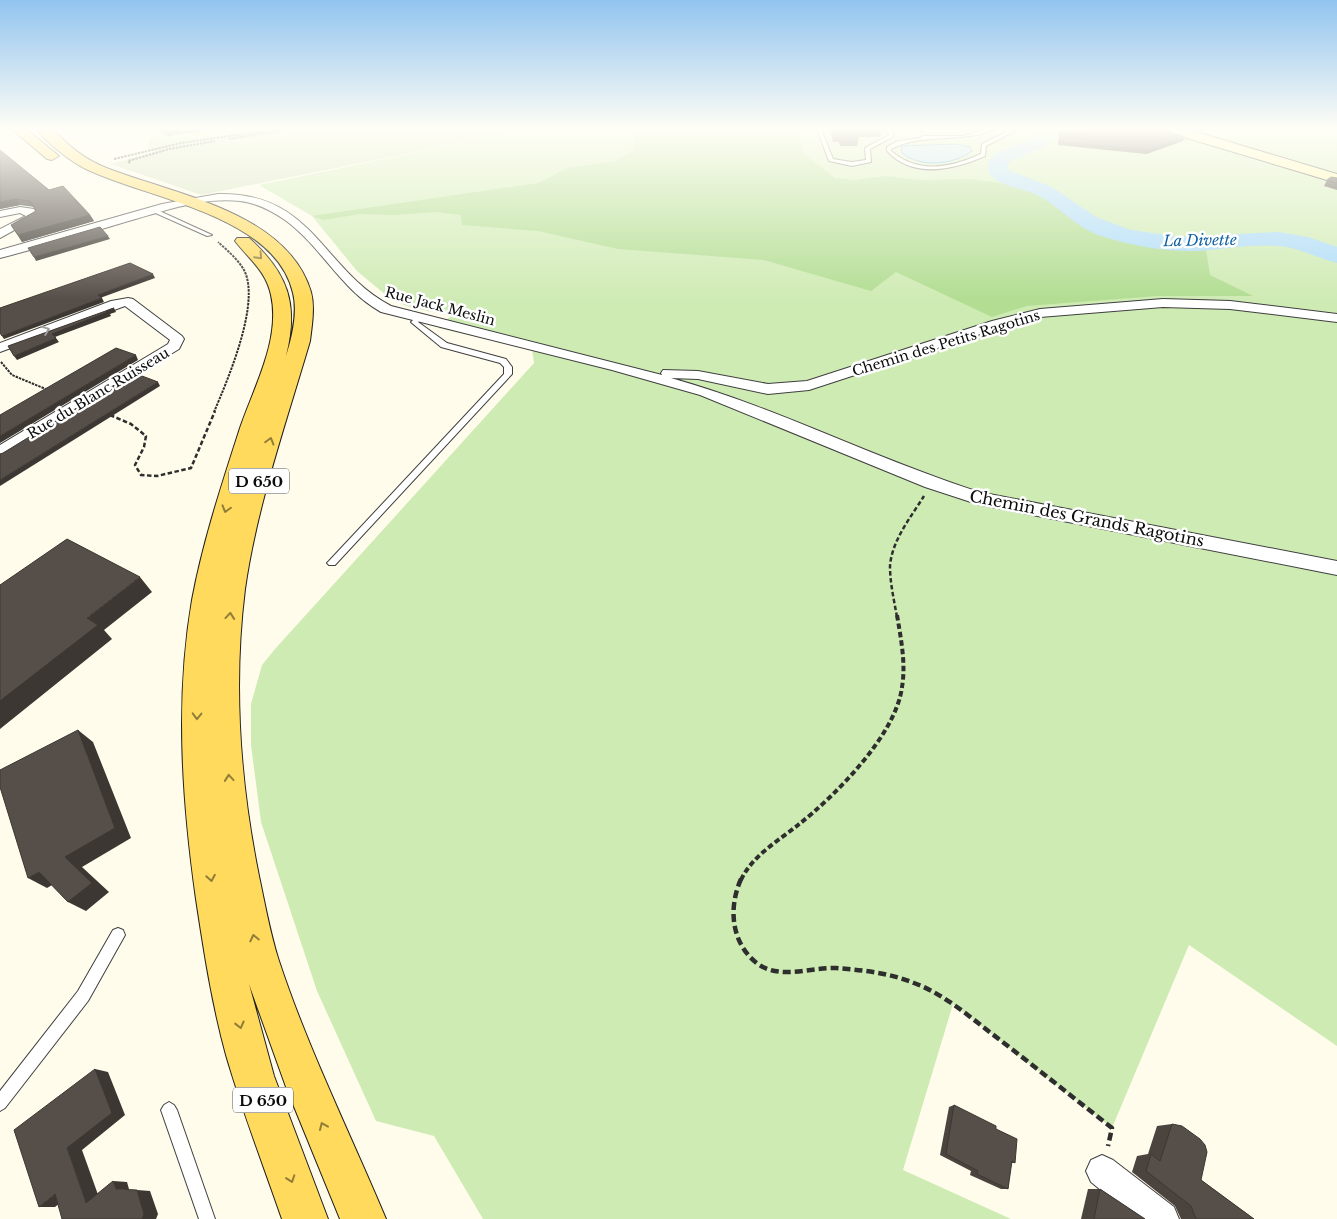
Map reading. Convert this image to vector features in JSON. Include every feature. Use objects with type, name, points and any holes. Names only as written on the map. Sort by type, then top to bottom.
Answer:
[{"type":"main road","name":"D 650","points":[[111,186],[170,206],[250,228],[278,249],[295,271],[302,290],[304,313],[300,341],[246,522],[232,589],[225,664],[226,743],[235,843],[255,944],[300,1074],[363,1219]]},
{"type":"main road","name":"D 650","points":[[129,186],[235,234],[262,258],[275,280],[282,305],[281,336],[226,511],[206,601],[198,667],[197,746],[208,861],[228,978],[248,1056],[305,1219]]},
{"type":"street","name":"Rue Jack Meslin","points":[[3,250],[170,206],[235,197],[254,200],[278,210],[305,230],[368,301],[386,310],[538,346],[647,376]]},
{"type":"street","points":[[0,214],[25,210],[30,211],[32,217],[4,230],[0,234]]},
{"type":"street","name":"Rue du Blanc Ruisseau","points":[[0,348],[116,304],[128,302],[177,338],[174,346],[0,452]]},
{"type":"street","name":"Chemin des Petits Ragotins","points":[[647,376],[665,373],[698,375],[768,388],[809,385],[997,324],[1040,314],[1144,305],[1230,305],[1337,318]]},
{"type":"street","name":"Chemin des Grands Ragotins","points":[[647,376],[729,401],[931,483],[977,498],[1337,568]]},
{"type":"street","points":[[1102,1170],[1162,1219]]},
{"type":"lane","points":[[170,206],[209,235]]},
{"type":"lane","points":[[332,563],[508,374],[508,367],[503,361],[444,345],[414,322],[418,318]]},
{"type":"lane","points":[[0,1103],[83,996],[118,935]]},
{"type":"lane","points":[[169,1110],[207,1219]]},
{"type":"path","points":[[0,361],[12,375],[131,424],[146,436],[144,447],[135,465],[141,475],[157,476],[191,468],[243,335],[250,302],[247,276],[222,246],[209,235]]},
{"type":"path","points":[[931,483],[904,527],[896,543],[891,562],[891,582],[904,653],[902,685],[896,713],[885,732],[866,755],[813,812],[744,872],[734,893],[732,915],[742,944],[753,960],[766,969],[781,972],[832,968],[869,972],[915,982],[953,1004],[1112,1128],[1102,1170]]},
{"type":"green space","points":[[175,186],[247,186],[201,195]]},
{"type":"green space","points":[[261,186],[1337,186],[1337,1046],[1189,945],[1112,1128],[953,1004],[903,1170],[1011,1219],[483,1219],[434,1136],[376,1121],[317,991],[261,822],[251,745],[251,704],[262,665],[534,363],[532,350],[438,328],[451,316],[406,306],[387,296],[357,271],[312,216]]},
{"type":"green space","points":[[518,186],[1013,186],[1037,192],[1092,230],[1124,240],[1171,250],[1206,250],[1210,275],[1253,296],[1157,296],[1027,306],[992,317],[896,272],[871,291],[764,260],[618,249],[538,231],[462,225],[461,215],[435,212],[394,215],[360,214],[324,220],[312,216]]},
{"type":"building","points":[[0,186],[44,186],[49,190],[63,186],[90,215],[18,235],[11,225],[36,211],[30,201],[16,199],[0,202]]},
{"type":"building","points":[[100,227],[108,236],[34,257],[28,248]]},
{"type":"building","points":[[130,263],[153,274],[98,295],[102,298],[2,336],[0,333],[0,308]]},
{"type":"building","points":[[114,308],[52,334],[56,338],[14,356],[8,346]]},
{"type":"building","points":[[116,348],[136,355],[0,436],[0,415]]},
{"type":"building","points":[[134,373],[158,382],[0,480],[0,454]]},
{"type":"building","points":[[67,539],[140,577],[87,618],[98,625],[0,701],[0,585]]},
{"type":"building","points":[[78,730],[115,828],[65,857],[92,883],[68,902],[39,872],[28,878],[0,787],[0,770]]},
{"type":"building","points":[[95,1069],[112,1113],[67,1148],[86,1203],[113,1181],[116,1189],[137,1190],[144,1214],[142,1219],[62,1219],[55,1194],[39,1207],[14,1130]]},
{"type":"building","points":[[954,1105],[1017,1139],[1015,1163],[1012,1161],[1008,1189],[977,1174],[978,1171],[946,1154]]},
{"type":"building","points":[[1172,1124],[1182,1126],[1205,1145],[1207,1152],[1201,1180],[1254,1219],[1196,1219],[1191,1206],[1146,1171],[1151,1154],[1160,1161]]},
{"type":"building","points":[[1100,1189],[1145,1219],[1094,1219]]},
{"type":"waterway","name":"La Divette","points":[[1034,186],[1045,191],[1083,219],[1106,230],[1126,236],[1181,244],[1278,239],[1311,245],[1337,256]]}]
